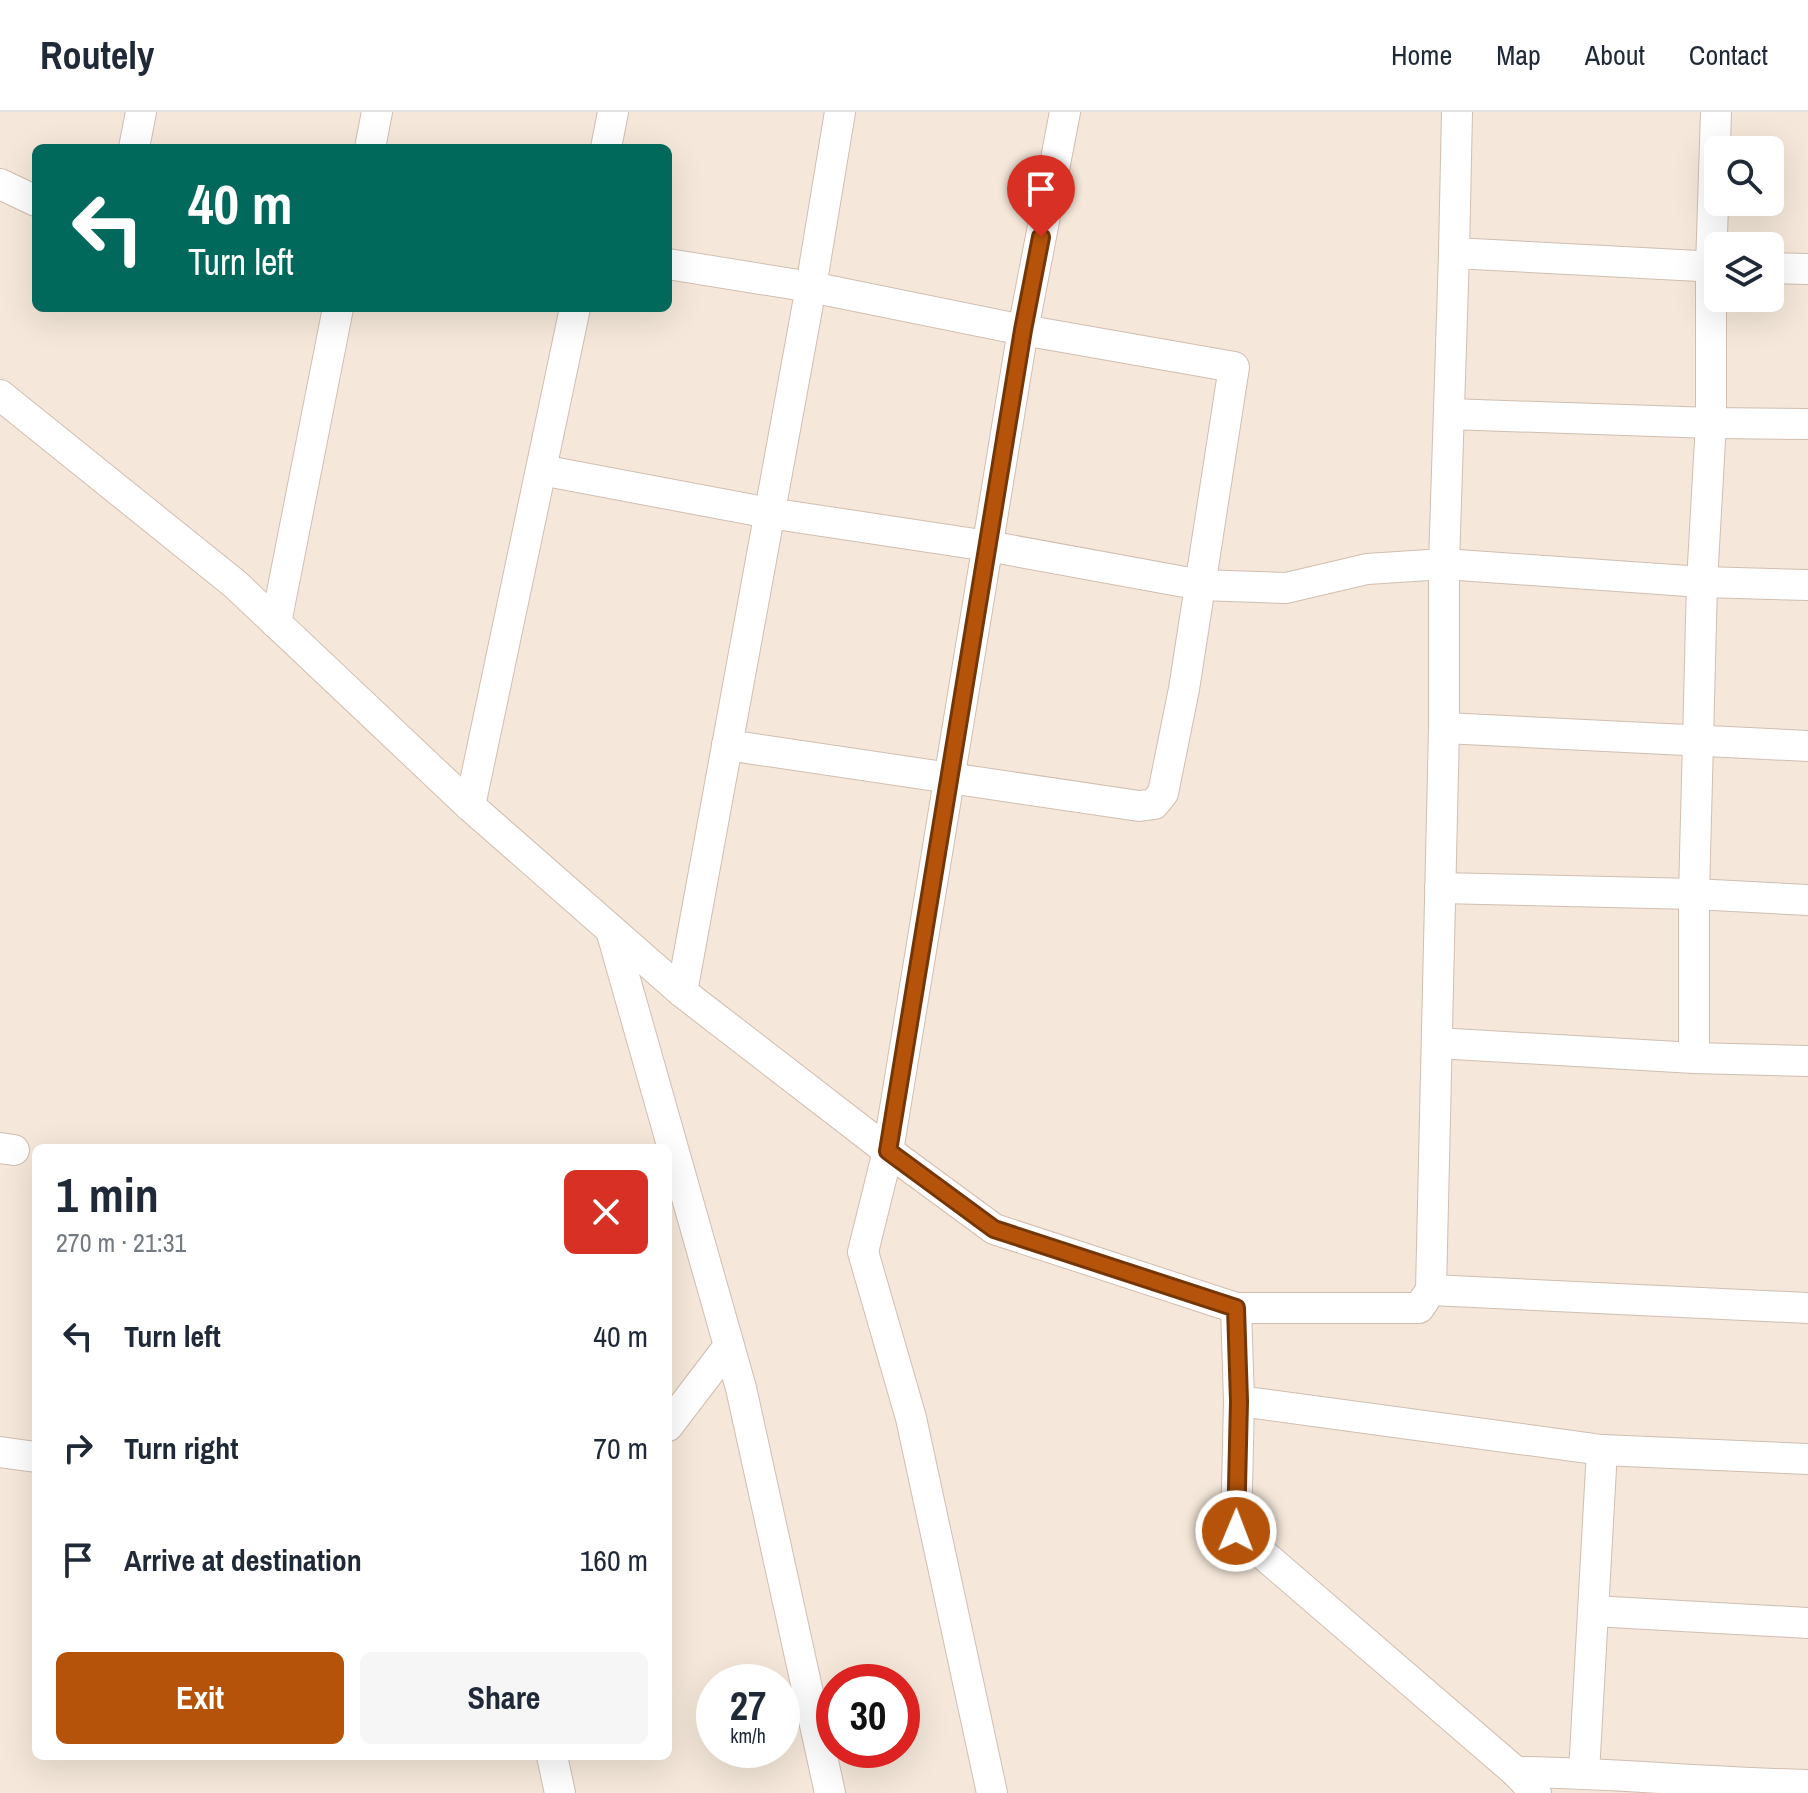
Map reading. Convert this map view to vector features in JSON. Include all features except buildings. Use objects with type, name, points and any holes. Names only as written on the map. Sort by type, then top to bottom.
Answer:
[{"type":"street","points":[[135,144],[141,112]]},
{"type":"street","points":[[371,144],[377,112]]},
{"type":"street","points":[[607,144],[613,112]]},
{"type":"street","points":[[682,992],[840,112]]},
{"type":"street","points":[[992,1793],[911,1418],[863,1252],[888,1151],[1023,330],[1065,112]]},
{"type":"street","points":[[0,395],[235,584],[470,806],[682,992],[994,1229],[1236,1308],[1419,1308],[1431,1290],[1444,728],[1444,564],[1457,112]]},
{"type":"street","points":[[1715,232],[1716,112]]},
{"type":"street","points":[[0,184],[32,199]]},
{"type":"street","points":[[1454,253],[1704,266]]},
{"type":"street","points":[[672,265],[811,287],[1023,330],[1234,367],[1184,689],[1163,793],[1154,804],[1139,806],[727,745]]},
{"type":"street","points":[[1784,268],[1808,269]]},
{"type":"street","points":[[276,623],[337,312]]},
{"type":"street","points":[[470,806],[574,312]]},
{"type":"street","points":[[1694,1058],[1694,894],[1702,582],[1714,312]]},
{"type":"street","points":[[1449,414],[1808,424]]},
{"type":"street","points":[[541,470],[769,513],[988,546],[1201,585],[1286,588],[1367,569],[1444,564],[1702,582],[1808,585]]},
{"type":"street","points":[[1444,728],[1808,746]]},
{"type":"street","points":[[1440,888],[1808,900]]},
{"type":"street","points":[[611,930],[672,1144]]},
{"type":"street","points":[[1437,1043],[1694,1058],[1808,1061]]},
{"type":"street","points":[[672,1145],[741,1388],[830,1793]]},
{"type":"street","points":[[1431,1290],[1808,1308]]},
{"type":"street","points":[[1236,1308],[1239,1401],[1236,1531],[1526,1783],[1584,1773],[1725,1783],[1808,1785]]},
{"type":"street","points":[[672,1421],[729,1346]]},
{"type":"street","points":[[1239,1401],[1602,1450],[1808,1459]]},
{"type":"street","points":[[1584,1773],[1602,1450]]},
{"type":"street","points":[[0,1452],[32,1456]]},
{"type":"street","points":[[1593,1611],[1808,1623]]},
{"type":"street","points":[[553,1760],[560,1793]]},
{"type":"shaded area","points":[[0,112],[1808,112],[1808,1793],[0,1793]]},
{"type":"route","points":[[1041,237],[888,1151],[994,1229],[1236,1308],[1239,1401],[1236,1531]]}]
